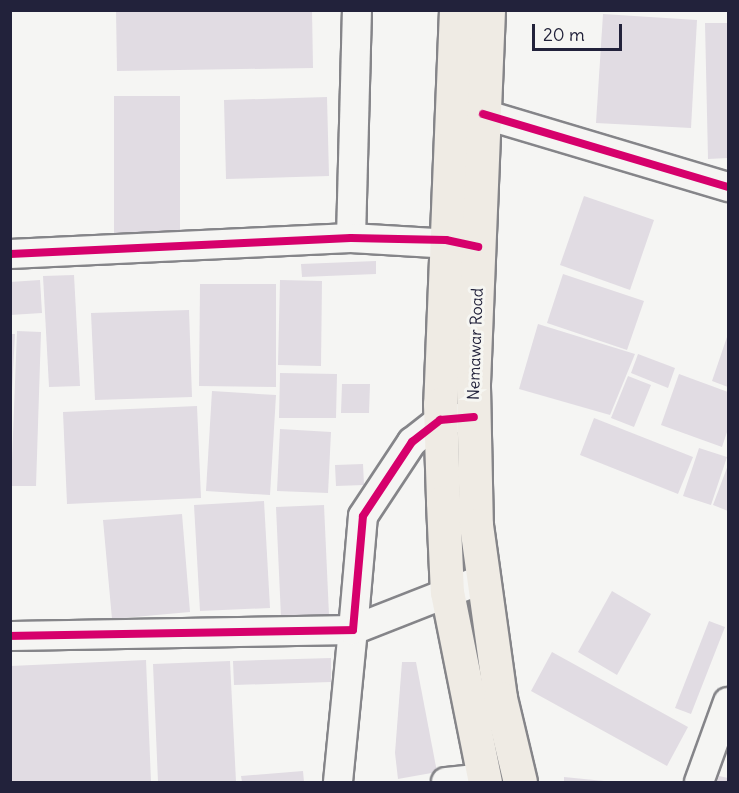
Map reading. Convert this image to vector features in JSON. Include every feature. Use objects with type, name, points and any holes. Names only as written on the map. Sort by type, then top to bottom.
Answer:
[{"type":"highway","name":"Nemawar Road","points":[[456,10],[440,420],[447,592],[485,780]]},
{"type":"highway","name":"Nemawar Road","points":[[488,10],[478,247],[474,417],[476,525],[500,698],[520,783]]},
{"type":"street","points":[[351,238],[357,10]]},
{"type":"street","points":[[483,114],[729,187]]},
{"type":"street","points":[[10,254],[351,238],[446,240],[478,247]]},
{"type":"street","points":[[338,783],[363,516],[411,442],[440,420],[474,417]]},
{"type":"street","points":[[10,636],[353,630],[483,579]]},
{"type":"street","points":[[699,783],[729,702]]},
{"type":"street","points":[[446,783],[485,780]]},
{"type":"building","points":[[116,10],[312,10],[313,68],[117,71]]},
{"type":"building","points":[[603,14],[697,20],[691,128],[596,123]]},
{"type":"building","points":[[705,23],[728,23],[728,158],[708,159]]},
{"type":"building","points":[[114,96],[180,96],[180,233],[114,233]]},
{"type":"building","points":[[327,97],[329,176],[226,179],[224,100]]},
{"type":"building","points":[[584,196],[654,220],[630,290],[560,265]]},
{"type":"building","points":[[376,261],[376,274],[302,277],[301,264]]},
{"type":"building","points":[[563,274],[644,301],[627,350],[547,323]]},
{"type":"building","points":[[74,275],[80,386],[49,387],[43,276]]},
{"type":"building","points":[[40,280],[42,313],[10,315],[10,282]]},
{"type":"building","points":[[280,280],[322,281],[321,366],[278,365]]},
{"type":"building","points":[[200,284],[276,284],[276,387],[199,386]]},
{"type":"building","points":[[189,310],[192,397],[95,400],[91,313]]},
{"type":"building","points":[[538,324],[635,354],[610,415],[519,389]]},
{"type":"building","points":[[17,331],[41,332],[36,486],[11,486]]},
{"type":"building","points":[[10,334],[15,334],[12,391],[10,391]]},
{"type":"building","points":[[728,334],[728,387],[712,381]]},
{"type":"building","points":[[638,354],[675,368],[668,388],[631,373]]},
{"type":"building","points":[[280,373],[337,374],[336,418],[279,418]]},
{"type":"building","points":[[679,374],[728,392],[728,429],[722,447],[661,425]]},
{"type":"building","points":[[628,376],[651,385],[634,427],[611,418]]},
{"type":"building","points":[[342,384],[370,384],[369,413],[341,413]]},
{"type":"building","points":[[212,391],[276,395],[270,495],[206,491]]},
{"type":"building","points":[[197,406],[201,498],[67,504],[63,412]]},
{"type":"building","points":[[594,418],[693,457],[678,494],[580,455]]},
{"type":"building","points":[[280,429],[331,432],[328,493],[277,491]]},
{"type":"building","points":[[699,448],[727,457],[711,505],[683,496]]},
{"type":"building","points":[[363,464],[364,485],[336,486],[335,465]]},
{"type":"building","points":[[728,465],[728,511],[713,505]]},
{"type":"building","points":[[264,501],[270,608],[200,611],[194,505]]},
{"type":"building","points":[[324,505],[329,615],[281,617],[276,507]]},
{"type":"building","points":[[182,514],[190,612],[112,619],[103,520]]},
{"type":"building","points":[[612,591],[651,614],[617,675],[578,652]]},
{"type":"building","points":[[709,621],[725,627],[691,714],[675,708]]},
{"type":"building","points":[[552,652],[688,727],[667,766],[531,691]]},
{"type":"building","points":[[331,658],[331,682],[234,685],[233,661]]},
{"type":"building","points":[[146,660],[151,782],[10,782],[10,666]]},
{"type":"building","points":[[230,661],[236,782],[158,782],[153,664]]},
{"type":"building","points":[[402,662],[416,662],[437,772],[398,779],[395,753]]},
{"type":"building","points":[[303,771],[304,782],[242,782],[241,776]]},
{"type":"building","points":[[719,776],[728,778],[728,782],[717,782]]},
{"type":"building","points":[[564,777],[604,781],[604,782],[564,782]]},
{"type":"cycle path","points":[[483,114],[728,187]]},
{"type":"cycle path","points":[[10,254],[351,238],[446,240],[478,247]]},
{"type":"cycle path","points":[[10,636],[353,630],[363,516],[412,442],[440,420],[474,417]]}]
